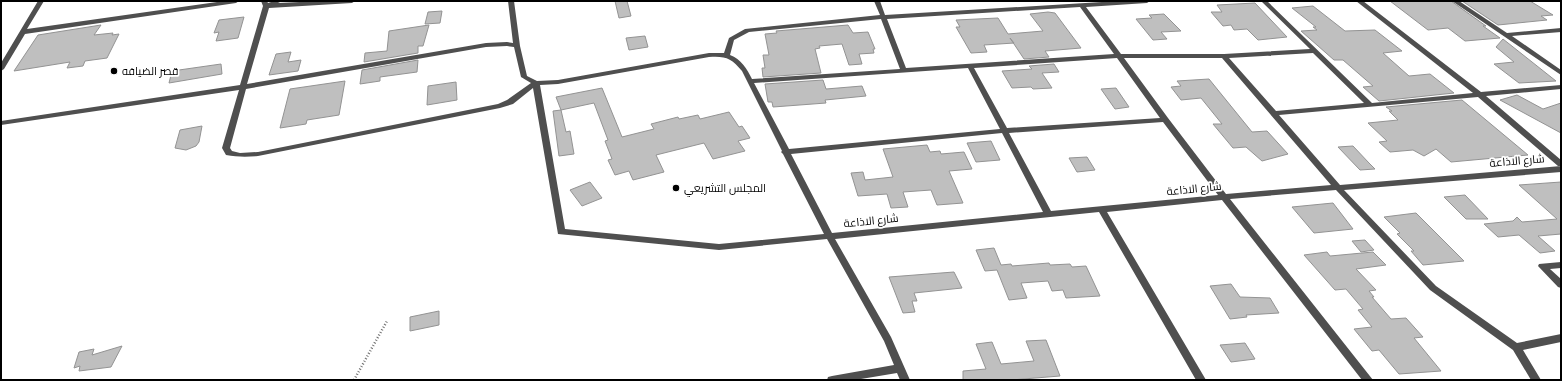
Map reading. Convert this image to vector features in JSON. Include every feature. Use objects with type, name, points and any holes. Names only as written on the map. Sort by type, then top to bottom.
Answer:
[{"type":"street","points":[[1,69],[41,1]]},
{"type":"street","points":[[23,32],[236,1]]},
{"type":"street","points":[[265,4],[279,1]]},
{"type":"street","points":[[265,4],[352,1]]},
{"type":"street","points":[[511,1],[517,46],[524,77],[536,83],[558,82],[709,55],[727,55],[736,59],[750,81],[829,236],[888,340],[905,380]]},
{"type":"street","points":[[877,1],[904,71]]},
{"type":"street","points":[[727,55],[731,39],[747,30],[883,17],[1081,3],[1147,1]]},
{"type":"street","points":[[1264,1],[1370,105]]},
{"type":"street","points":[[1359,1],[1480,95],[1561,164]]},
{"type":"street","points":[[1455,1],[1561,73]]},
{"type":"street","points":[[1081,3],[1165,120],[1270,257],[1368,380]]},
{"type":"street","points":[[265,4],[226,148],[229,153],[240,155],[258,154],[500,106],[510,102],[536,83]]},
{"type":"street","points":[[1506,35],[1561,30]]},
{"type":"street","points":[[1,123],[243,87],[486,45],[507,44],[517,46]]},
{"type":"street","points":[[750,81],[1119,56],[1224,56],[1314,51]]},
{"type":"street","points":[[1224,56],[1337,187],[1433,288],[1516,347],[1536,380]]},
{"type":"street","points":[[970,66],[1048,214]]},
{"type":"street","name":"شارع الاذاعة","points":[[536,83],[561,232],[719,247],[1225,197],[1561,169]]},
{"type":"street","points":[[1274,113],[1561,87]]},
{"type":"street","points":[[785,152],[1003,131],[1165,120]]},
{"type":"street","points":[[1101,209],[1201,380]]},
{"type":"street","points":[[1561,265],[1542,266],[1561,286]]},
{"type":"street","points":[[1516,347],[1561,338]]},
{"type":"street","points":[[832,380],[900,368]]},
{"type":"path","points":[[354,380],[387,321]]},
{"type":"building","points":[[615,1],[627,1],[631,16],[619,18]]},
{"type":"building","points":[[1390,1],[1451,1],[1500,38],[1465,41],[1448,28],[1428,30]]},
{"type":"building","points":[[1462,1],[1530,1],[1553,15],[1541,16],[1547,20],[1498,25]]},
{"type":"building","points":[[1255,3],[1287,37],[1258,40],[1247,29],[1234,30],[1231,25],[1223,26],[1211,12],[1222,12],[1217,5]]},
{"type":"building","points":[[1313,6],[1345,31],[1375,30],[1402,51],[1383,53],[1409,76],[1430,74],[1454,93],[1379,101],[1363,87],[1373,86],[1343,60],[1334,60],[1301,31],[1317,30],[1313,27],[1316,27],[1292,8]]},
{"type":"building","points":[[442,11],[440,23],[425,24],[428,12]]},
{"type":"building","points":[[1048,12],[1055,13],[1081,48],[1045,51],[1049,57],[1024,59],[1013,43],[984,45],[987,52],[971,53],[956,27],[960,27],[956,20],[998,18],[1008,34],[1043,31],[1030,14]]},
{"type":"building","points":[[1164,14],[1181,31],[1161,32],[1167,39],[1153,40],[1136,19],[1152,18],[1149,15]]},
{"type":"building","points":[[244,17],[238,38],[216,41],[219,32],[214,33],[219,20]]},
{"type":"building","points":[[101,25],[94,35],[113,33],[112,35],[119,34],[107,58],[85,61],[83,66],[67,68],[70,62],[14,71],[38,35]]},
{"type":"building","points":[[429,25],[423,46],[418,46],[418,53],[364,62],[365,53],[387,51],[389,31]]},
{"type":"building","points":[[848,25],[853,33],[868,32],[875,49],[873,49],[874,53],[859,54],[862,64],[849,65],[842,44],[819,46],[820,48],[815,49],[821,73],[763,77],[762,68],[765,68],[763,55],[769,55],[765,34],[777,33],[776,31]]},
{"type":"building","points":[[645,36],[648,47],[629,50],[626,38]]},
{"type":"building","points":[[1503,39],[1556,81],[1519,83],[1494,64],[1514,62],[1496,47]]},
{"type":"building","points":[[291,52],[288,62],[301,60],[298,71],[269,75],[276,54]]},
{"type":"building","points":[[418,60],[417,72],[380,77],[380,81],[360,84],[362,70]]},
{"type":"building","points":[[221,64],[222,74],[169,83],[172,71]]},
{"type":"building","points":[[1054,64],[1059,72],[1042,73],[1052,88],[1012,88],[1002,71],[1032,69],[1029,66]]},
{"type":"building","points":[[1209,79],[1252,132],[1267,131],[1288,154],[1262,161],[1246,147],[1233,148],[1213,124],[1222,124],[1201,98],[1181,100],[1171,87],[1181,86],[1177,81]]},
{"type":"building","points":[[823,80],[826,89],[862,86],[866,96],[825,100],[826,103],[773,107],[772,102],[768,102],[765,84]]},
{"type":"building","points":[[345,81],[339,115],[307,120],[306,124],[280,128],[290,89]]},
{"type":"building","points":[[456,82],[457,100],[427,105],[428,86]]},
{"type":"building","points":[[602,88],[622,137],[654,129],[651,124],[678,117],[679,119],[698,115],[700,119],[729,112],[739,127],[742,126],[750,138],[738,141],[745,151],[713,159],[704,143],[656,155],[664,172],[633,180],[629,171],[615,175],[608,160],[612,159],[605,141],[608,140],[594,103],[561,110],[556,97]]},
{"type":"building","points":[[1116,88],[1129,107],[1115,109],[1101,89]]},
{"type":"building","points":[[1517,95],[1543,109],[1561,103],[1561,133],[1500,100]]},
{"type":"building","points":[[1462,100],[1528,155],[1451,162],[1436,149],[1424,156],[1413,150],[1390,152],[1379,142],[1387,141],[1368,123],[1398,120],[1389,111],[1392,111],[1386,107]]},
{"type":"building","points":[[561,110],[566,132],[570,131],[574,154],[559,156],[553,111]]},
{"type":"building","points":[[202,126],[199,142],[196,146],[186,150],[175,148],[180,130]]},
{"type":"building","points":[[991,141],[1000,160],[976,162],[967,143]]},
{"type":"building","points":[[927,145],[930,152],[940,151],[941,154],[964,152],[972,169],[949,171],[963,203],[937,205],[931,190],[903,192],[908,207],[891,208],[887,194],[858,196],[851,173],[863,172],[865,180],[893,177],[883,149]]},
{"type":"building","points":[[1353,146],[1375,169],[1360,170],[1338,147]]},
{"type":"building","points":[[1087,157],[1095,170],[1077,172],[1069,158]]},
{"type":"building","points":[[590,182],[602,198],[582,206],[570,190]]},
{"type":"building","points":[[1561,182],[1561,234],[1538,236],[1555,251],[1540,253],[1519,235],[1498,237],[1484,224],[1513,221],[1517,217],[1522,222],[1557,219],[1519,185]]},
{"type":"building","points":[[1465,195],[1488,219],[1466,219],[1444,197]]},
{"type":"building","points":[[1333,203],[1353,229],[1314,233],[1292,207]]},
{"type":"building","points":[[1416,213],[1464,261],[1423,265],[1411,251],[1414,251],[1397,234],[1400,233],[1384,217]]},
{"type":"building","points":[[1365,240],[1374,250],[1361,252],[1352,241]]},
{"type":"building","points":[[994,248],[1001,265],[1011,264],[1012,266],[1049,263],[1050,265],[1070,264],[1072,267],[1086,266],[1100,296],[1066,298],[1063,290],[1052,291],[1048,281],[1021,283],[1027,298],[1009,300],[997,270],[985,271],[976,250]]},
{"type":"building","points":[[1327,252],[1330,256],[1373,252],[1386,265],[1356,269],[1376,290],[1369,291],[1374,297],[1372,297],[1391,319],[1406,318],[1423,337],[1414,338],[1441,371],[1399,374],[1379,350],[1372,351],[1354,329],[1372,327],[1358,310],[1363,309],[1346,289],[1335,290],[1304,255]]},
{"type":"building","points":[[954,272],[962,288],[914,293],[917,301],[912,301],[915,312],[903,313],[889,277]]},
{"type":"building","points":[[1231,284],[1240,297],[1270,298],[1279,313],[1246,315],[1247,317],[1230,319],[1210,286]]},
{"type":"building","points":[[439,311],[439,325],[410,331],[410,317]]},
{"type":"building","points":[[1046,340],[1060,376],[1011,380],[963,380],[963,371],[986,369],[976,344],[992,342],[1001,364],[1034,361],[1026,341]]},
{"type":"building","points":[[1245,343],[1255,359],[1231,362],[1220,345]]},
{"type":"building","points":[[122,346],[111,367],[79,371],[80,366],[74,368],[79,352],[94,349],[92,355]]},
{"type":"place","name":"قصر الضيافه","points":[[114,71]]},
{"type":"place","name":"المجلس التشريعي","points":[[676,188]]}]
